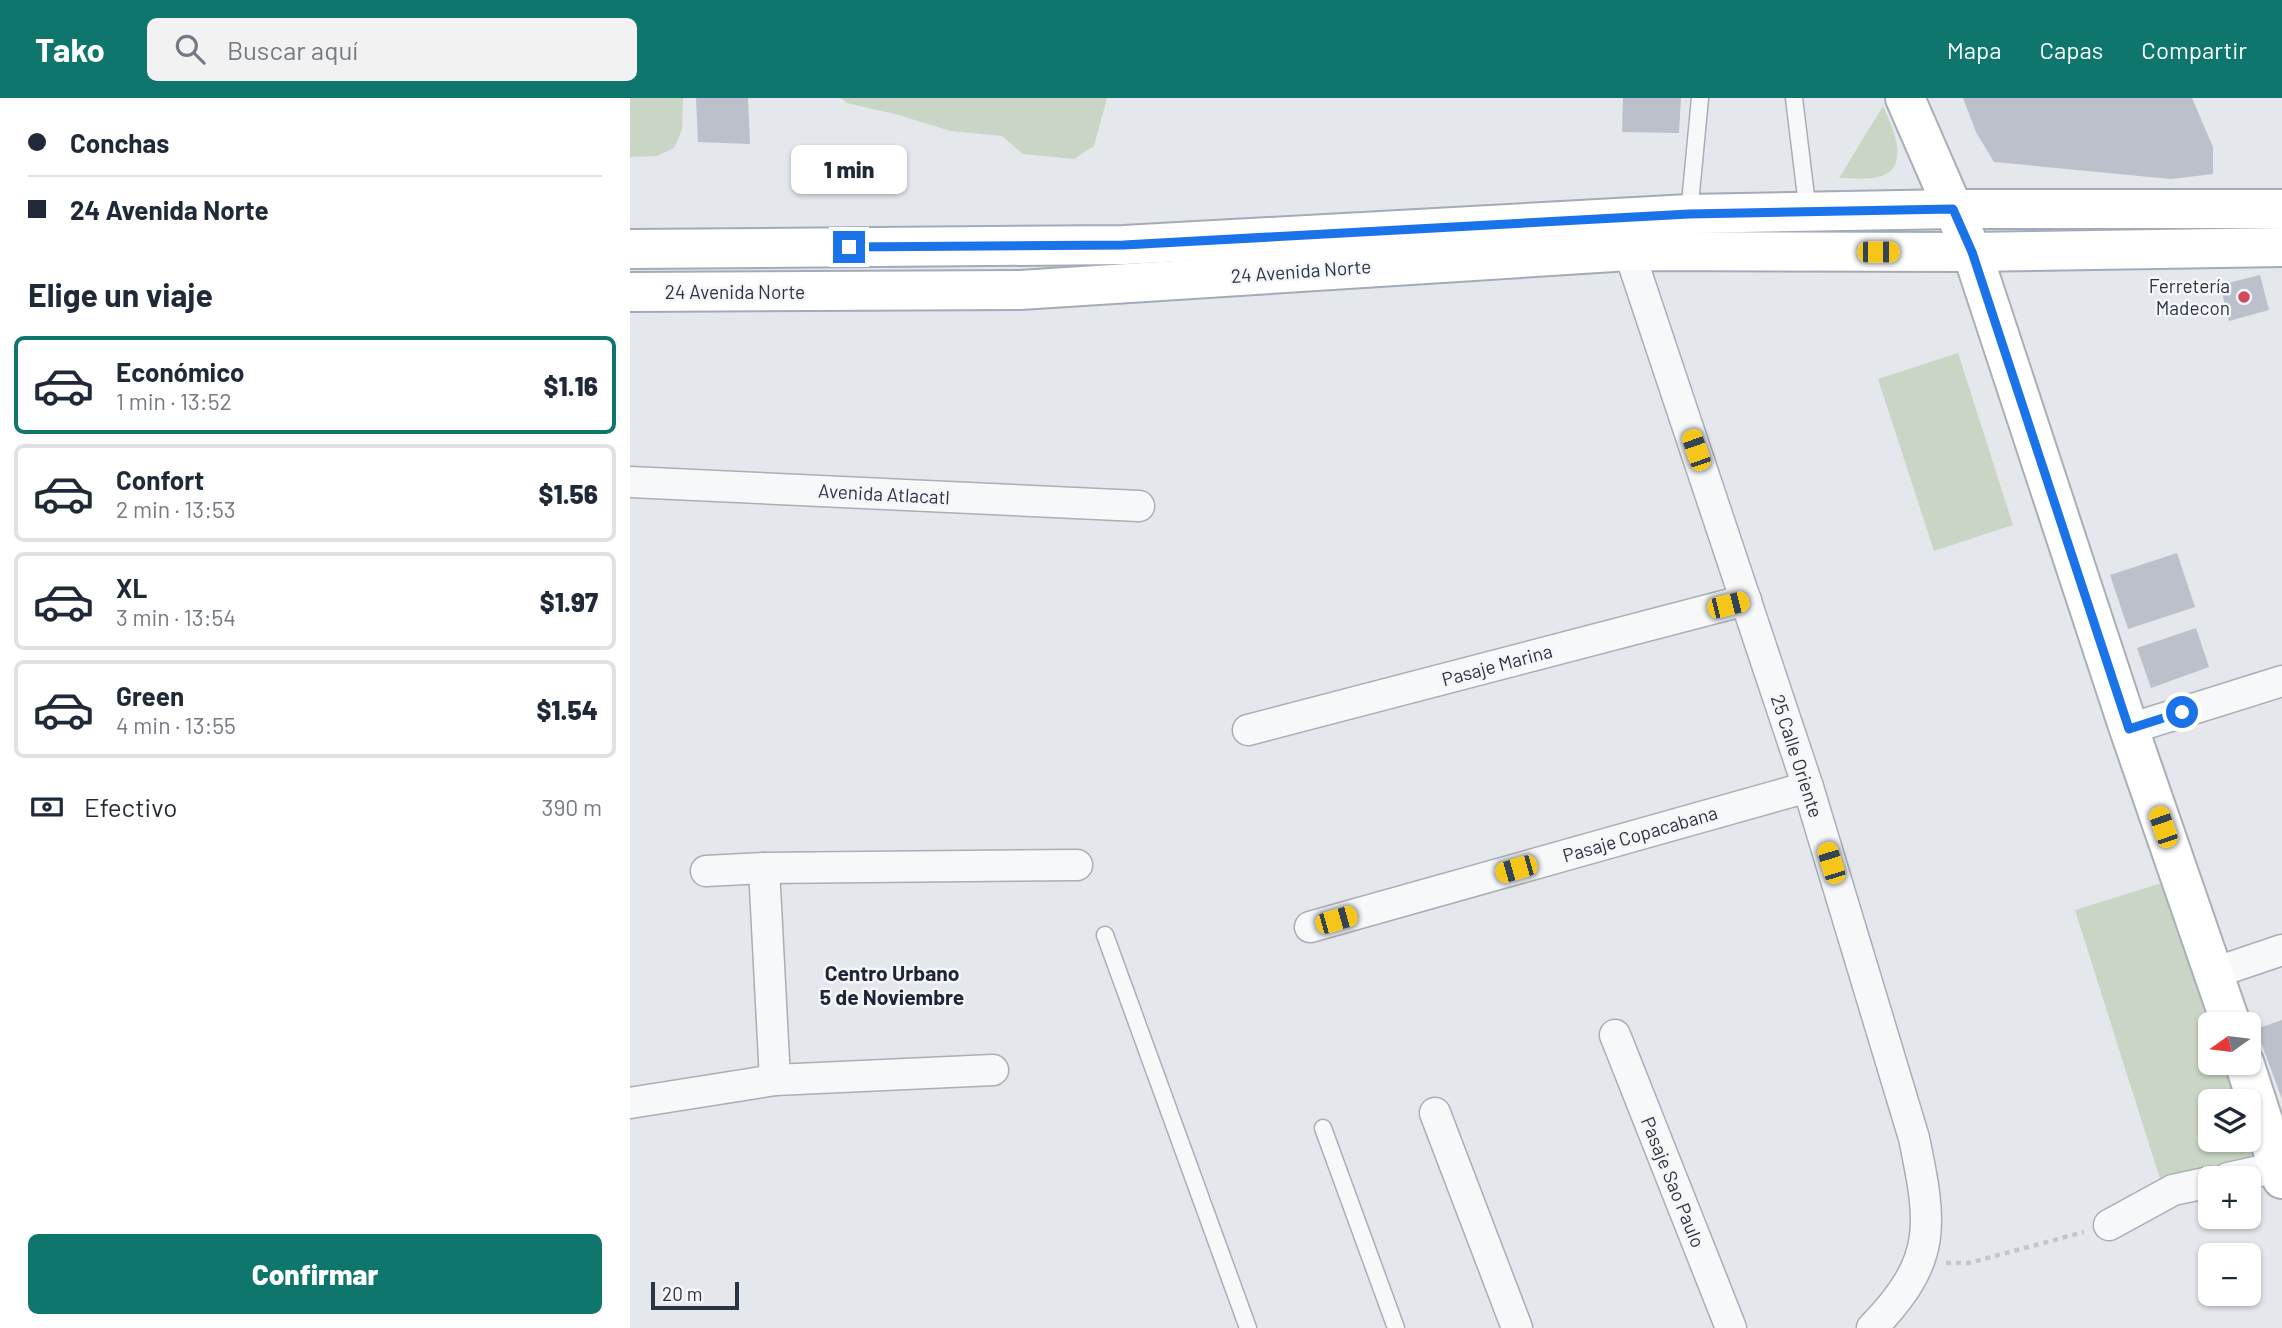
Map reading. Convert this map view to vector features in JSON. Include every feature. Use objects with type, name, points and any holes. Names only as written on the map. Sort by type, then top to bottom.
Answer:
[{"type":"main road","points":[[1905,98],[1972,252],[2129,729],[2227,1012]]},
{"type":"main road","name":"24 Avenida Norte","points":[[630,292],[1020,290],[1628,234],[1689,214],[1953,209],[2282,209]]},
{"type":"main road","name":"24 Avenida Norte","points":[[630,249],[1124,245],[1628,234],[1972,252],[2282,247]]},
{"type":"main road","points":[[2248,1075],[2280,1173]]},
{"type":"street","name":"25 Calle Oriente","points":[[1628,234],[1808,787],[1914,1138],[1926,1194],[1926,1234],[1921,1262],[1891,1309],[1872,1328]]},
{"type":"street","name":"Avenida Atlacatl","points":[[630,482],[1139,506]]},
{"type":"street","name":"Pasaje Marina","points":[[1248,730],[1746,600]]},
{"type":"street","points":[[2129,729],[2282,681]]},
{"type":"street","name":"Pasaje Copacabana","points":[[1310,927],[1808,787]]},
{"type":"street","points":[[706,871],[1077,864]]},
{"type":"street","points":[[764,868],[775,1080]]},
{"type":"street","points":[[2214,973],[2282,950]]},
{"type":"street","name":"Pasaje Sao Paulo","points":[[1615,1035],[1731,1328]]},
{"type":"street","points":[[630,1102],[775,1080],[993,1070]]},
{"type":"street","points":[[1436,1113],[1517,1328]]},
{"type":"street","points":[[2261,1175],[2280,1173]]},
{"type":"street","points":[[2109,1225],[2173,1190],[2198,1185]]},
{"type":"lane","points":[[1689,214],[1699,98]]},
{"type":"lane","points":[[1797,99],[1808,213]]},
{"type":"lane","points":[[1105,935],[1248,1328]]},
{"type":"lane","points":[[1323,1128],[1396,1328]]},
{"type":"path","points":[[1921,1262],[1969,1263],[2109,1225]]},
{"type":"green space","points":[[630,98],[683,98],[682,130],[674,148],[657,156],[630,157]]},
{"type":"green space","points":[[840,98],[1107,98],[1094,146],[1074,159],[1023,154],[1002,136],[950,131],[847,103]]},
{"type":"green space","points":[[1883,106],[1895,135],[1895,165],[1889,172],[1878,177],[1839,178]]},
{"type":"green space","points":[[1958,353],[2013,525],[1934,551],[1878,379]]},
{"type":"green space","points":[[2165,882],[2208,1012],[2198,1012],[2198,1075],[2229,1075],[2234,1089],[2198,1089],[2198,1152],[2255,1152],[2258,1160],[2232,1166],[2198,1166],[2198,1174],[2161,1182],[2075,910]]},
{"type":"building","points":[[696,98],[748,98],[750,144],[698,142]]},
{"type":"building","points":[[1623,98],[1681,98],[1679,133],[1622,132]]},
{"type":"building","points":[[1963,98],[2192,98],[2213,147],[2213,174],[2171,179],[1994,162],[1976,132]]},
{"type":"building","name":"Ferretería Madecon","points":[[2260,275],[2269,310],[2229,321],[2220,285]]},
{"type":"building","points":[[2177,553],[2195,607],[2128,629],[2110,575]]},
{"type":"building","points":[[2196,628],[2209,667],[2151,688],[2137,648]]},
{"type":"building","points":[[2282,1020],[2282,1099],[2261,1042],[2261,1027]]},
{"type":"place","name":"Ferretería Madecon","points":[[2244,297]]},
{"type":"district","name":"Centro Urbano 5 de Noviembre","points":[[892,986]]},
{"type":"route","points":[[849,247],[1124,245],[1689,214],[1953,209],[1972,252],[2129,729],[2182,712]]}]
